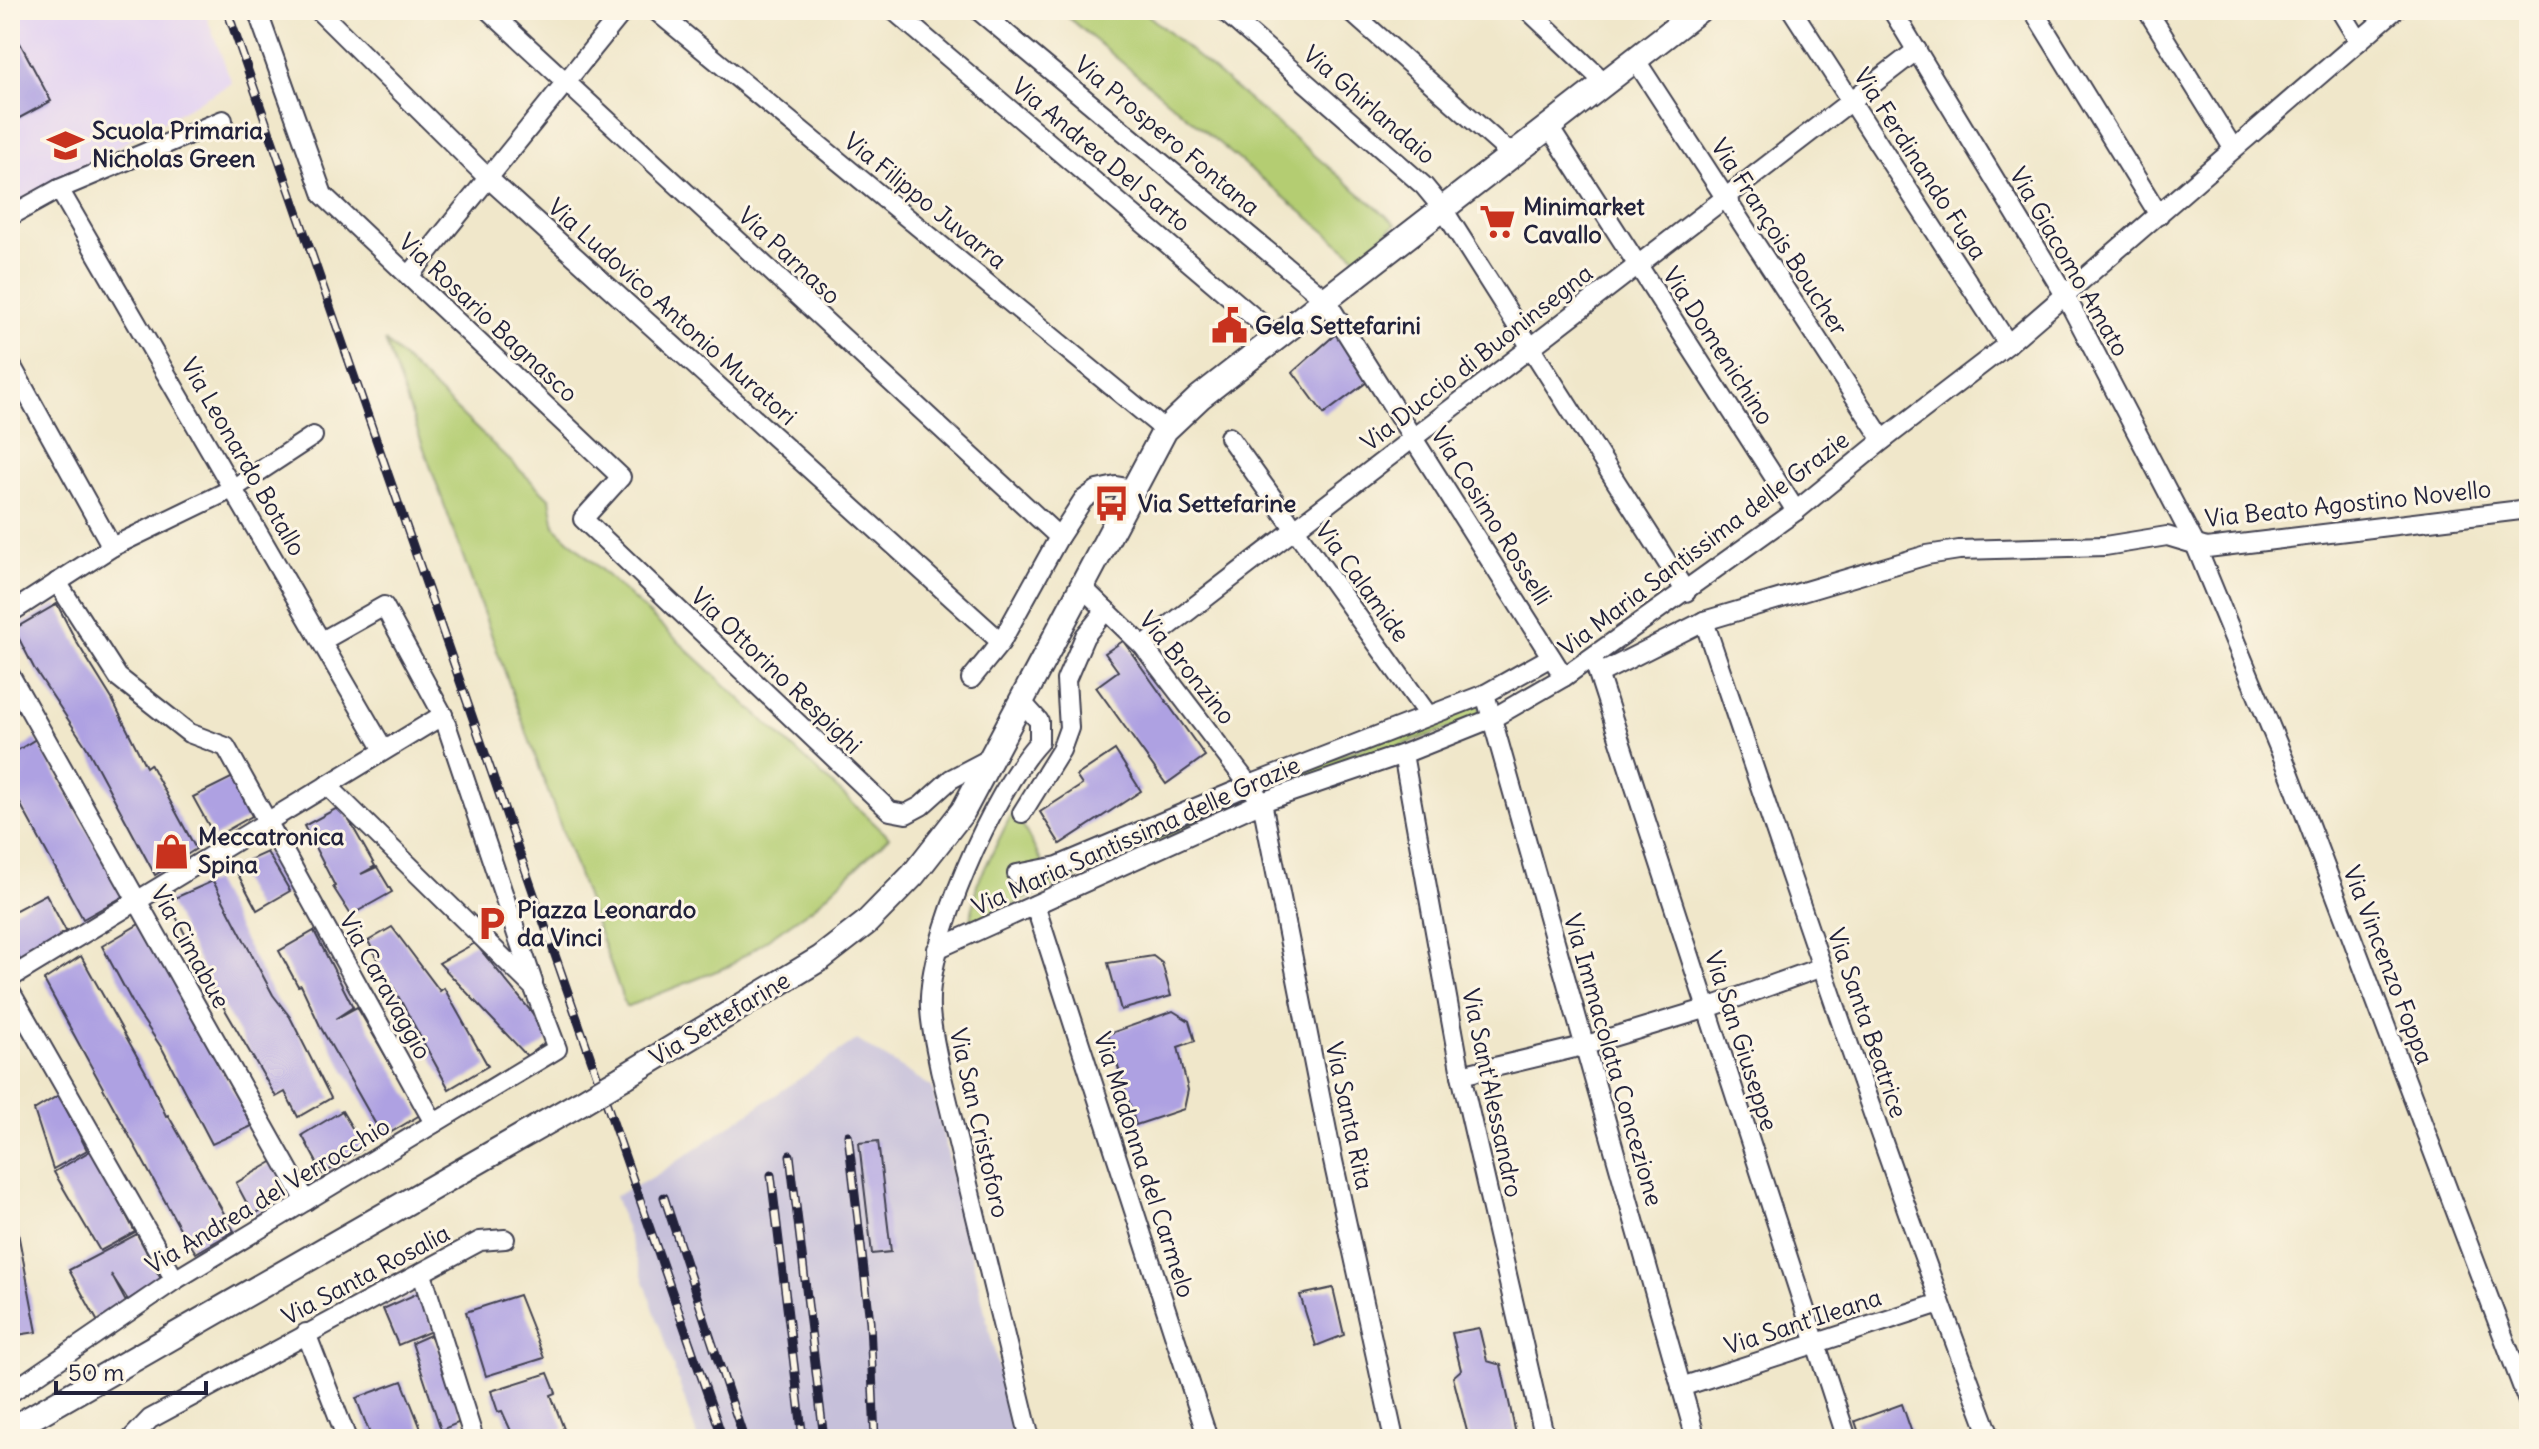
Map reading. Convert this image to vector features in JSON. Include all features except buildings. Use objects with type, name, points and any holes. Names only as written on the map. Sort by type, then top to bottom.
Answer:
[{"type":"street","name":"Via Rosario Bagnasco","points":[[257,10],[323,195],[621,477]]},
{"type":"street","name":"Via Ludovico Antonio Muratori","points":[[318,10],[488,178],[1001,642]]},
{"type":"street","name":"Via Parnaso","points":[[488,10],[1059,537]]},
{"type":"street","points":[[409,276],[624,10]]},
{"type":"street","name":"Via Filippo Juvarra","points":[[655,10],[1165,430]]},
{"type":"street","name":"Via Andrea Del Sarto","points":[[893,10],[1277,337]]},
{"type":"street","name":"Via Prospero Fontana","points":[[978,10],[1325,299]]},
{"type":"street","name":"Via Ghirlandaio","points":[[1223,10],[1424,186],[1443,209],[1686,592]]},
{"type":"street","points":[[1349,10],[1512,155]]},
{"type":"street","points":[[1528,10],[1605,83]]},
{"type":"street","name":"Via Settefarine","points":[[13,1433],[624,1077],[821,958],[866,923],[913,875],[963,811],[1165,430],[1200,397],[1699,10]]},
{"type":"street","name":"Via Ferdinando Fuga","points":[[1792,10],[2008,344]]},
{"type":"street","name":"Via Giacomo Amato","points":[[1892,10],[2065,295],[2195,544]]},
{"type":"street","points":[[2033,10],[2159,215]]},
{"type":"street","points":[[2147,10],[2233,148]]},
{"type":"street","points":[[2340,10],[2359,41]]},
{"type":"street","name":"Via Maria Santissima delle Grazie","points":[[1595,666],[1686,592],[1796,511],[2008,344],[2395,10]]},
{"type":"street","name":"Via Duccio di Buoninsegna","points":[[1143,646],[1917,50]]},
{"type":"street","name":"Via François Boucher","points":[[1635,59],[1883,440]]},
{"type":"street","points":[[10,216],[59,189],[223,120]]},
{"type":"street","name":"Via Domenichino","points":[[1549,127],[1796,511]]},
{"type":"street","name":"Via Leonardo Botallo","points":[[59,189],[384,750]]},
{"type":"street","name":"Via Cosimo Rosselli","points":[[1325,299],[1564,677]]},
{"type":"street","points":[[10,363],[112,547]]},
{"type":"street","points":[[10,613],[112,547],[234,488],[313,436]]},
{"type":"street","name":"Via Calamide","points":[[1229,437],[1428,715]]},
{"type":"street","name":"Via Ottorino Respighi","points":[[621,477],[583,519],[890,811],[906,814],[951,779],[993,757]]},
{"type":"street","points":[[971,679],[1001,642],[1083,500],[1097,490],[1116,486],[1133,489]]},
{"type":"street","name":"Via Beato Agostino Novello","points":[[1704,621],[1927,555],[1959,550],[2105,546],[2167,536],[2207,548],[2529,509]]},
{"type":"street","name":"Via Vincenzo Foppa","points":[[2195,544],[2289,772],[2529,1404]]},
{"type":"street","name":"Via Caravaggio","points":[[57,582],[118,677],[189,733],[226,747],[434,1123]]},
{"type":"street","name":"Via Bronzino","points":[[1081,586],[1143,646],[1262,802]]},
{"type":"street","points":[[322,641],[384,606],[443,715],[534,988]]},
{"type":"street","points":[[1022,813],[1061,750],[1069,728],[1066,680],[1085,636],[1106,610]]},
{"type":"street","name":"Via Maria Santissima delle Grazie","points":[[937,949],[1262,802],[1403,754],[1493,718],[1564,677],[1704,621]]},
{"type":"street","name":"Via Santa Beatrice","points":[[1704,621],[1822,967],[1991,1439]]},
{"type":"street","name":"Via Maria Santissima delle Grazie","points":[[1250,785],[1485,694],[1551,657]]},
{"type":"street","name":"Via San Giuseppe","points":[[1595,666],[1847,1439]]},
{"type":"street","name":"Via Cimabue","points":[[10,675],[306,1201]]},
{"type":"street","name":"Via Immacolata Concezione","points":[[1485,694],[1696,1439]]},
{"type":"street","name":"Via San Cristoforo","points":[[1021,701],[1039,721],[1039,742],[1022,760],[963,871],[937,949],[929,1007],[940,1069],[1030,1439]]},
{"type":"street","points":[[10,978],[443,715]]},
{"type":"street","name":"Via Sant'Alessandro","points":[[1403,754],[1461,1075],[1545,1439]]},
{"type":"street","points":[[327,785],[534,988]]},
{"type":"street","points":[[1017,874],[1058,866],[1250,785]]},
{"type":"street","name":"Via Santa Rita","points":[[1262,802],[1333,1161],[1394,1439]]},
{"type":"street","name":"Via Madonna del Carmelo","points":[[1035,905],[1208,1439]]},
{"type":"street","points":[[1461,1075],[1583,1046],[1705,1009],[1822,967]]},
{"type":"street","name":"Via Andrea del Verrocchio","points":[[10,1393],[175,1280],[557,1049],[534,988]]},
{"type":"street","points":[[10,991],[175,1280]]},
{"type":"street","name":"Via Santa Rosalia","points":[[131,1439],[150,1419],[306,1333],[480,1241],[505,1239]]},
{"type":"street","points":[[422,1274],[474,1439]]},
{"type":"street","name":"Via Sant'Ileana","points":[[1681,1387],[1940,1303]]},
{"type":"street","points":[[306,1333],[347,1439]]},
{"type":"shaded area","name":"Scuola Primaria Nicholas Green","points":[[45,10],[204,10],[232,83],[10,207],[10,15]]},
{"type":"shaded area","points":[[857,1040],[932,1087],[1015,1439],[698,1439],[615,1196],[652,1178]]},
{"type":"green space","points":[[1064,10],[1142,10],[1396,224],[1357,258],[1065,15]]},
{"type":"green space","points":[[385,341],[550,499],[555,527],[889,837],[814,907],[729,966],[626,1007]]},
{"type":"green space","points":[[1478,703],[1483,716],[1278,790],[1275,780]]},
{"type":"green space","points":[[1242,794],[1247,803],[970,924],[977,884],[1014,809],[1049,876]]},
{"type":"railway","points":[[227,10],[723,1439]]},
{"type":"railway","points":[[848,1135],[870,1322],[875,1439]]},
{"type":"railway","points":[[790,1155],[824,1439]]},
{"type":"railway","points":[[771,1175],[803,1439]]},
{"type":"railway","points":[[664,1197],[744,1439]]},
{"type":"place","name":"Scuola Primaria Nicholas Green","points":[[66,145]]},
{"type":"place","name":"Minimarket Cavallo","points":[[1497,221]]},
{"type":"place","name":"Gela Settefarini","points":[[1229,326]]},
{"type":"place","name":"Via Settefarine","points":[[1112,504]]},
{"type":"place","name":"Meccatronica Spina","points":[[172,851]]},
{"type":"place","name":"Piazza Leonardo da Vinci","points":[[491,924]]}]
